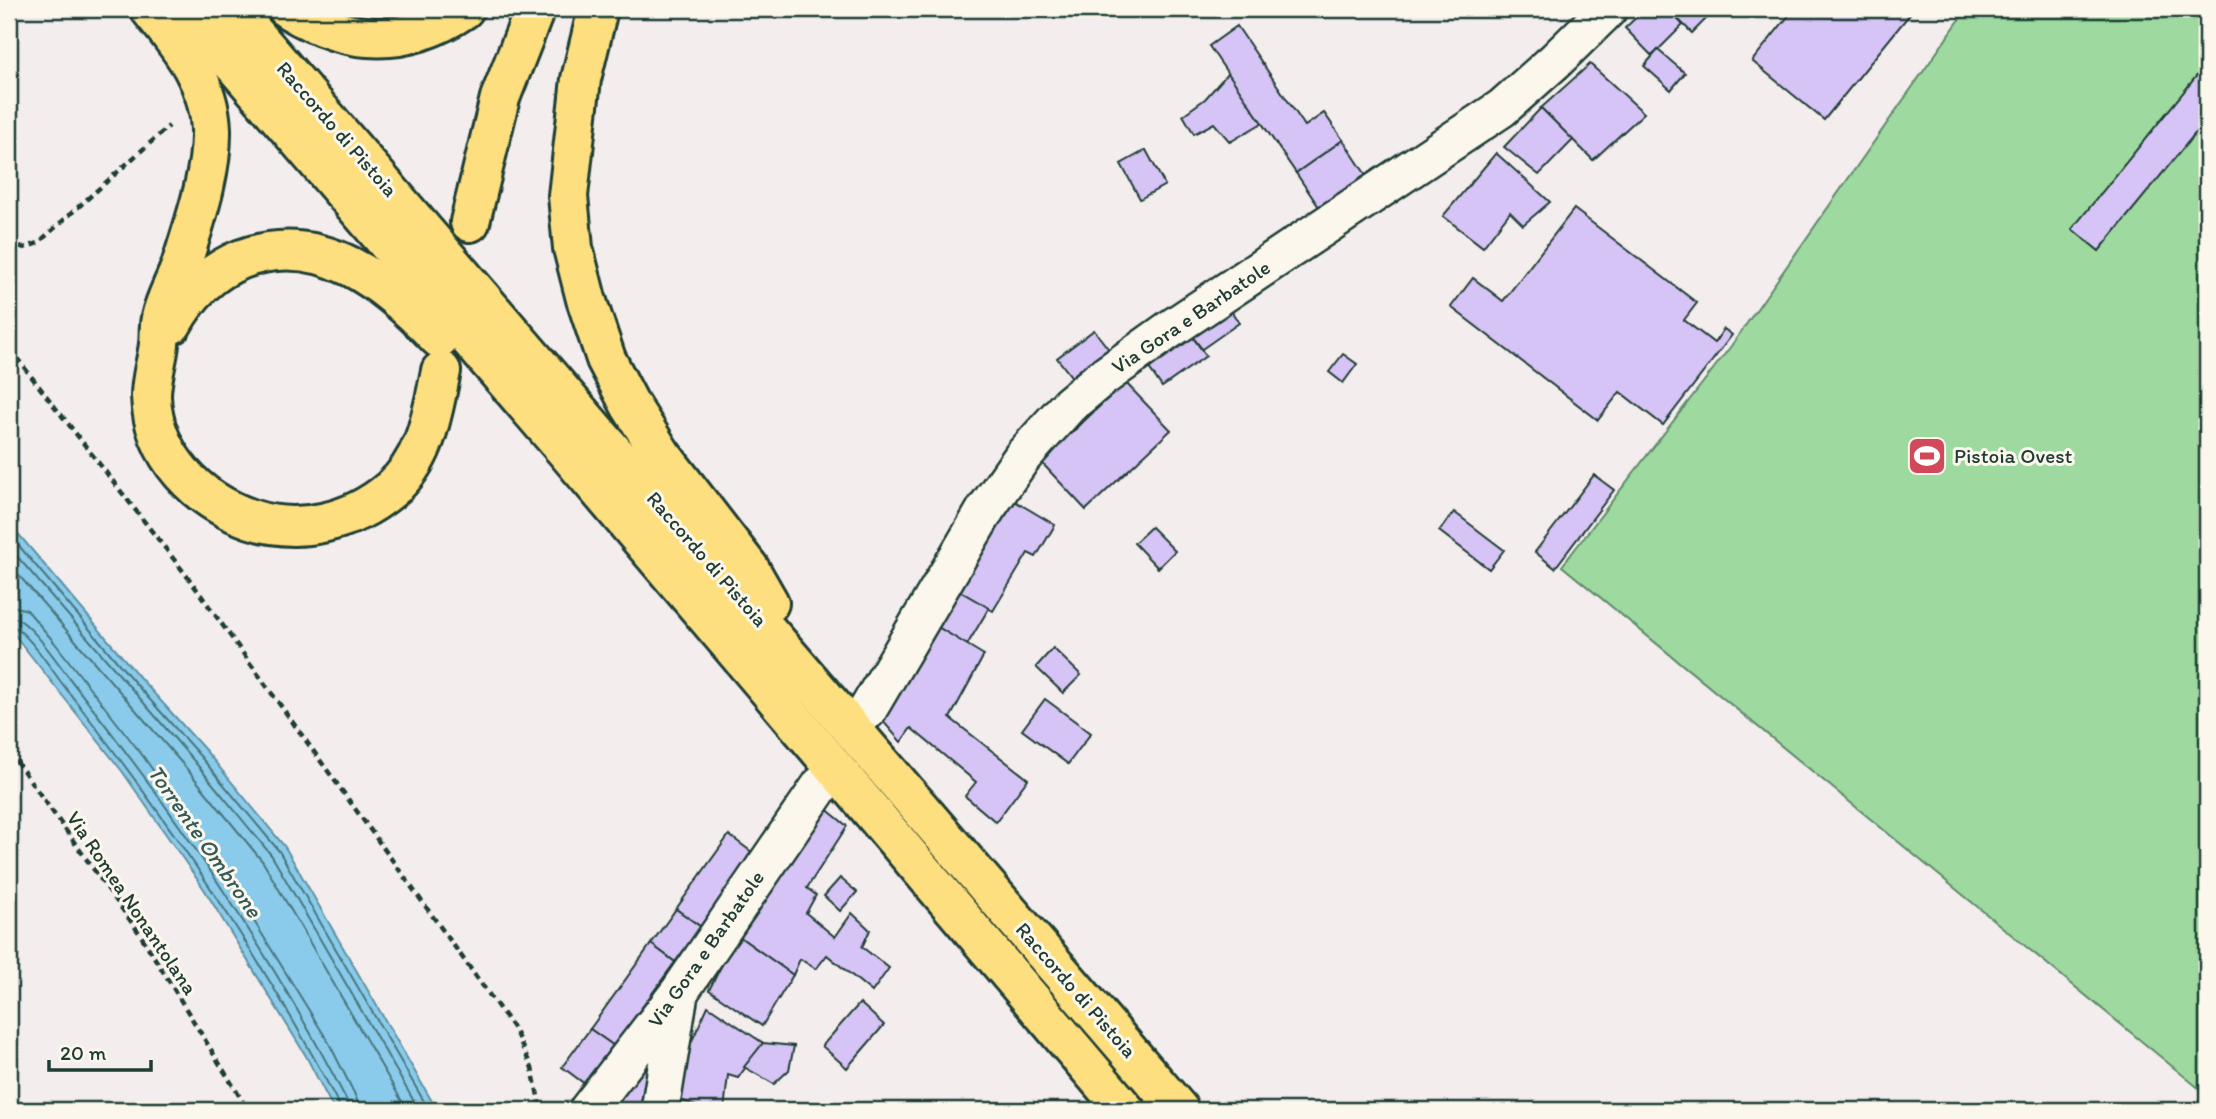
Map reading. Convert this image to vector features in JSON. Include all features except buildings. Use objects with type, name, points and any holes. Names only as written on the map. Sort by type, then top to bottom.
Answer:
[{"type":"highway","points":[[150,9],[191,63],[204,92],[211,129],[204,182],[181,264],[161,318],[159,347],[153,369],[151,396],[154,425],[161,445],[173,465],[193,485],[238,514],[263,523],[292,526],[318,524],[354,514],[390,490],[406,474],[422,448],[441,371]]},
{"type":"highway","name":"Raccordo di Pistoia","points":[[186,9],[566,451],[1125,1110]]},
{"type":"highway","name":"Raccordo di Pistoia","points":[[233,9],[1179,1110]]},
{"type":"highway","points":[[288,9],[328,30],[369,38],[390,38],[428,29],[464,9]]},
{"type":"highway","points":[[470,222],[500,98],[535,9]]},
{"type":"highway","points":[[598,9],[581,79],[568,196],[573,248],[586,299],[606,359],[630,405],[662,454],[749,568],[764,592],[783,648]]},
{"type":"highway","points":[[159,347],[190,296],[206,279],[231,263],[267,251],[289,249],[316,254],[357,269],[385,288],[410,308],[497,395],[566,451]]},
{"type":"street","name":"Via Gora e Barbatole","points":[[867,712],[986,509],[1023,456],[1069,405],[1169,330],[1502,107],[1608,9]]},
{"type":"street","name":"Via Gora e Barbatole","points":[[593,1103],[680,991],[821,785]]},
{"type":"street","points":[[660,1110],[680,991]]},
{"type":"path","points":[[9,243],[23,248],[38,243],[169,127]]},
{"type":"path","points":[[9,348],[190,580],[514,1029],[532,1068],[541,1110]]},
{"type":"path","name":"Via Romea Nonantolana","points":[[9,751],[140,934],[248,1110]]},
{"type":"green space","name":"Pistoia Ovest","points":[[1967,9],[2207,9],[2207,150],[2196,164],[2207,173],[2207,1095],[1562,566],[1731,346]]},
{"type":"water","name":"Torrente Ombrone","points":[[9,523],[141,679],[206,751],[285,847],[437,1110],[334,1110],[306,1056],[204,889],[122,771],[9,628]]},
{"type":"place","name":"Pistoia Ovest","points":[[1927,456]]}]
